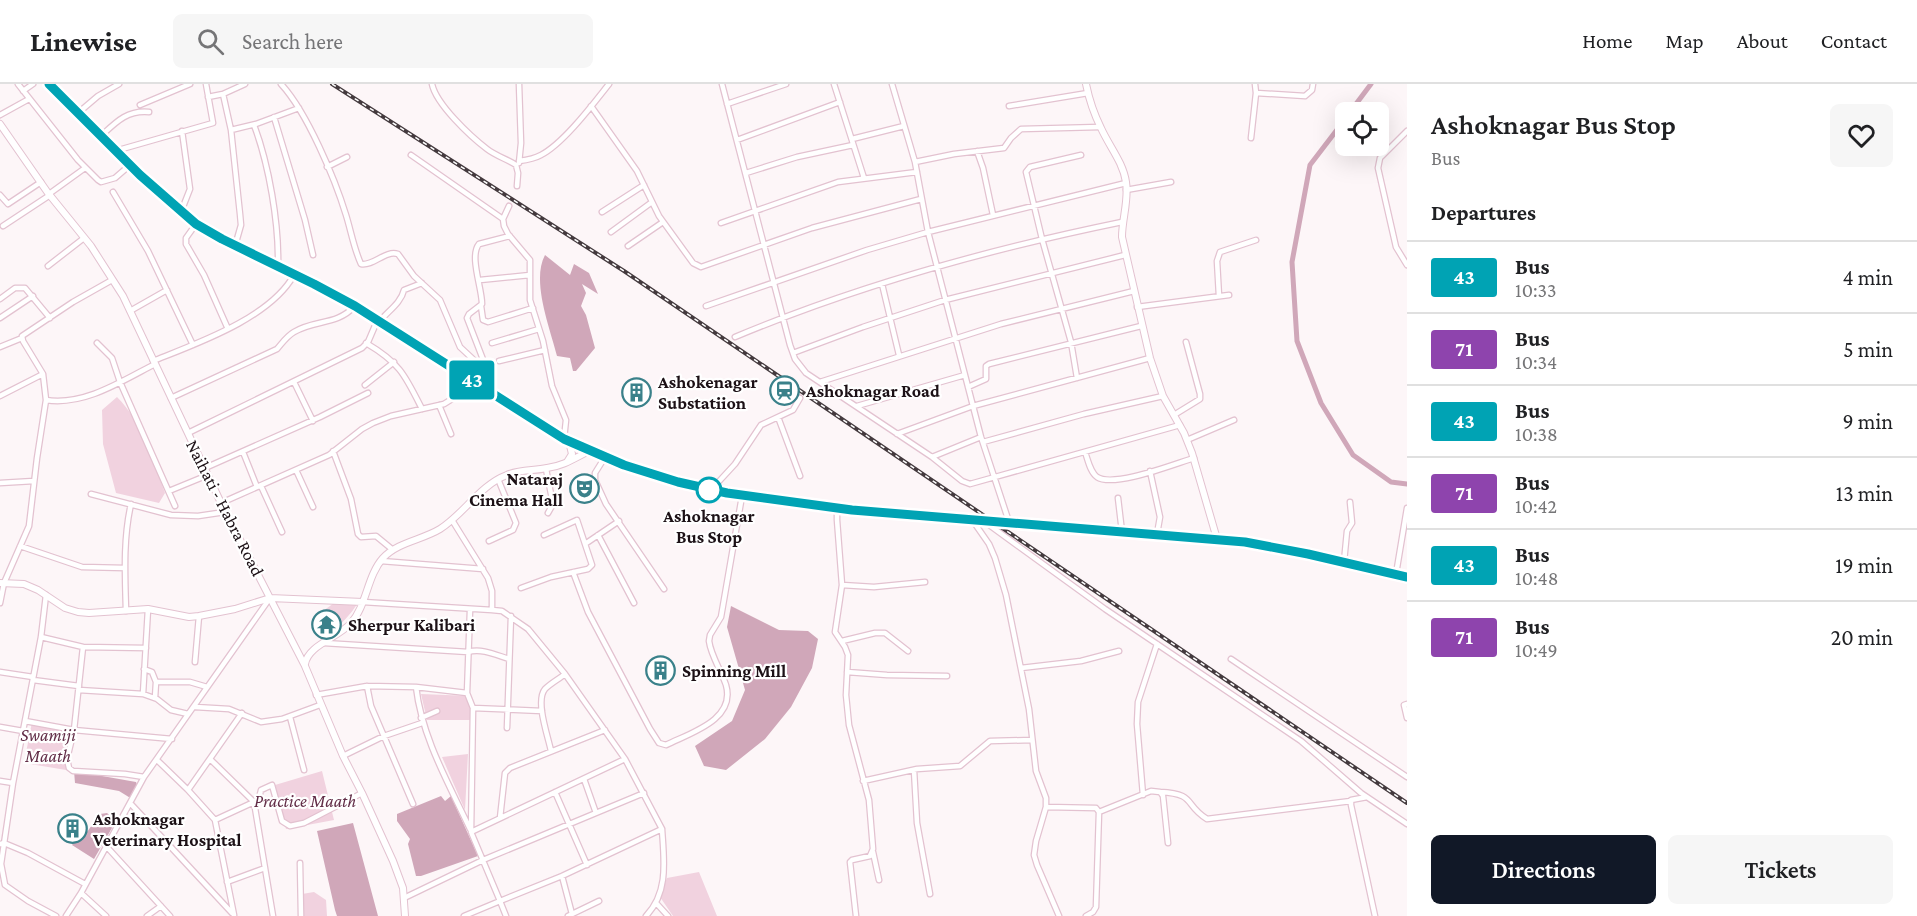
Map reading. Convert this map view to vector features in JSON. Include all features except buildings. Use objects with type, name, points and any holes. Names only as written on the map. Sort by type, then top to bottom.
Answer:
[{"type":"highway","points":[[49,84],[130,165],[196,224],[355,306],[566,440],[653,475],[742,496],[837,509],[1217,539],[1277,548],[1407,577]]},
{"type":"main road","points":[[1086,84],[1100,127],[1119,159],[1126,183],[1122,222],[1125,255],[1150,358],[1163,396],[1180,425],[1194,458],[1217,539]]},
{"type":"main road","name":"Naihati - Habra Road","points":[[0,124],[50,195],[84,238],[130,311],[225,512],[305,666],[343,756],[393,861],[404,898],[405,916]]},
{"type":"main road","points":[[566,440],[572,454],[567,463]]},
{"type":"main road","points":[[305,666],[310,652],[351,624],[381,561],[393,550],[438,530],[498,479],[510,473],[546,469],[567,463],[589,451]]},
{"type":"main road","points":[[2,583],[24,584],[65,608],[78,612],[148,609],[199,616],[234,609],[270,598],[363,602]]},
{"type":"street","points":[[18,84],[86,168],[104,182],[115,178],[130,165]]},
{"type":"street","points":[[23,92],[33,84]]},
{"type":"street","points":[[78,113],[98,96],[119,84]]},
{"type":"street","points":[[140,105],[190,84]]},
{"type":"street","points":[[116,151],[213,123],[206,84]]},
{"type":"street","points":[[208,97],[223,94],[245,84]]},
{"type":"street","points":[[221,503],[333,451],[362,429],[374,423],[439,405],[452,399],[468,378],[476,361],[460,347],[440,300],[422,283],[398,254],[394,253],[367,264],[361,264],[327,167],[299,108],[281,84]]},
{"type":"street","points":[[432,84],[437,99],[469,133],[488,149],[513,163],[518,169]]},
{"type":"street","points":[[517,186],[520,143],[519,84]]},
{"type":"street","points":[[519,161],[534,158],[546,152],[609,84]]},
{"type":"street","points":[[722,84],[793,353],[799,366],[820,382],[966,483],[994,478],[1180,425]]},
{"type":"street","points":[[727,104],[786,84]]},
{"type":"street","points":[[834,84],[864,178]]},
{"type":"street","points":[[891,84],[915,162],[928,232],[982,440],[1009,522]]},
{"type":"street","points":[[1251,138],[1257,93],[1255,84]]},
{"type":"street","points":[[1257,93],[1305,96],[1312,90],[1313,84]]},
{"type":"street","points":[[1009,106],[1088,93]]},
{"type":"street","points":[[223,94],[231,130],[241,225],[235,246]]},
{"type":"street","points":[[0,115],[29,99]]},
{"type":"street","points":[[737,140],[840,102]]},
{"type":"street","points":[[591,106],[637,171],[663,222],[693,263],[701,267],[813,228],[921,199]]},
{"type":"street","points":[[231,130],[254,125],[299,108]]},
{"type":"street","points":[[101,136],[124,116],[141,111],[149,112]]},
{"type":"street","points":[[274,117],[305,220],[313,255]]},
{"type":"street","points":[[254,125],[265,158],[278,247],[278,266]]},
{"type":"street","points":[[746,173],[904,126]]},
{"type":"street","points":[[915,162],[1004,148],[1021,129],[1100,127]]},
{"type":"street","points":[[181,212],[190,189],[182,131]]},
{"type":"street","points":[[1407,131],[1380,158],[1378,168],[1396,247],[1407,265]]},
{"type":"street","points":[[977,151],[993,215]]},
{"type":"street","points":[[411,155],[503,219],[510,236],[528,257],[532,308],[545,350],[548,374],[566,420],[566,440]]},
{"type":"street","points":[[1077,378],[1071,342],[1060,309],[1026,175],[1028,169],[1081,155]]},
{"type":"street","points":[[327,167],[347,157]]},
{"type":"street","points":[[1,224],[50,195],[86,168]]},
{"type":"street","points":[[721,223],[838,182],[916,172]]},
{"type":"street","points":[[0,195],[8,204],[41,182]]},
{"type":"street","points":[[1126,190],[1171,182]]},
{"type":"street","points":[[706,306],[867,250],[928,232],[1126,183]]},
{"type":"street","points":[[602,212],[644,184]]},
{"type":"street","points":[[113,192],[148,251],[194,345]]},
{"type":"street","points":[[611,232],[652,202]]},
{"type":"street","points":[[503,219],[509,206]]},
{"type":"street","points":[[628,246],[663,222]]},
{"type":"street","points":[[735,337],[782,317],[937,267],[1042,238],[1122,222]]},
{"type":"street","points":[[196,224],[186,238],[186,244],[204,275],[228,329]]},
{"type":"street","points":[[510,236],[479,244],[476,248],[475,259],[480,280],[483,320],[488,322],[532,308]]},
{"type":"street","points":[[48,266],[84,238]]},
{"type":"street","points":[[1219,296],[1217,261],[1220,252],[1256,240]]},
{"type":"street","points":[[793,353],[945,300],[1125,255]]},
{"type":"street","points":[[46,400],[67,402],[120,382],[154,363],[228,329],[252,316],[286,288],[295,274]]},
{"type":"street","points":[[480,280],[530,275]]},
{"type":"street","points":[[0,603],[2,583],[30,525],[46,400],[42,374],[22,339],[24,333],[112,280]]},
{"type":"street","points":[[188,433],[362,348],[379,321],[401,299],[404,290],[422,283]]},
{"type":"street","points":[[882,284],[899,355]]},
{"type":"street","points":[[0,299],[20,287],[25,288],[50,318]]},
{"type":"street","points":[[130,311],[167,290]]},
{"type":"street","points":[[820,382],[955,337],[1134,291]]},
{"type":"street","points":[[1137,307],[1229,295]]},
{"type":"street","points":[[0,318],[33,296]]},
{"type":"street","points":[[171,398],[277,349],[283,341],[299,329],[338,319],[355,306]]},
{"type":"street","points":[[468,378],[484,367],[467,318],[469,314],[482,306]]},
{"type":"street","points":[[968,387],[986,379],[986,366],[989,364],[1141,326]]},
{"type":"street","points":[[492,343],[539,329]]},
{"type":"street","points":[[0,346],[22,339]]},
{"type":"street","points":[[1174,415],[1200,399],[1186,342]]},
{"type":"street","points":[[97,343],[112,358],[120,382],[175,506]]},
{"type":"street","points":[[366,344],[394,362],[404,374],[422,409]]},
{"type":"street","points":[[499,361],[545,350]]},
{"type":"street","points":[[897,434],[973,406],[1150,358]]},
{"type":"street","points":[[364,385],[394,362]]},
{"type":"street","points":[[0,396],[42,374]]},
{"type":"street","points":[[857,406],[965,375]]},
{"type":"street","points":[[294,382],[313,421]]},
{"type":"street","points":[[169,491],[243,452],[313,421],[368,393]]},
{"type":"street","points":[[932,458],[982,440],[1163,396]]},
{"type":"street","points":[[711,490],[735,464],[761,425],[793,410],[800,398]]},
{"type":"street","points":[[439,405],[451,434]]},
{"type":"street","points":[[778,417],[800,476]]},
{"type":"street","points":[[1187,440],[1234,420]]},
{"type":"street","points":[[333,451],[351,499],[358,534],[361,537],[376,536],[393,550]]},
{"type":"street","points":[[243,452],[282,532]]},
{"type":"street","points":[[1085,452],[1092,472],[1100,478],[1110,480],[1194,458]]},
{"type":"street","points":[[605,457],[594,477],[606,504],[664,589]]},
{"type":"street","points":[[546,469],[553,504],[548,513]]},
{"type":"street","points":[[296,470],[314,507]]},
{"type":"street","points":[[1150,471],[1160,517],[1157,534]]},
{"type":"street","points":[[489,541],[513,530],[516,523],[498,479]]},
{"type":"street","points":[[0,483],[34,481]]},
{"type":"street","points":[[91,494],[180,516],[225,512]]},
{"type":"street","points":[[573,572],[588,612],[645,720],[659,743],[666,745],[715,720],[724,711],[727,700],[726,687],[710,635],[721,617],[742,496]]},
{"type":"street","points":[[1118,498],[1122,532]]},
{"type":"street","points":[[1344,562],[1347,531],[1352,523],[1350,502]]},
{"type":"street","points":[[126,611],[125,568],[131,504]]},
{"type":"street","points":[[1396,574],[1407,508]]},
{"type":"street","points":[[837,509],[842,585],[835,633],[842,641],[848,655],[846,695],[849,725],[869,800],[873,852],[879,880]]},
{"type":"street","points":[[971,519],[989,544],[1006,595],[1029,709],[1036,771],[1046,798],[1046,807],[1034,855],[1059,916]]},
{"type":"street","points":[[452,520],[483,569],[492,591],[492,610]]},
{"type":"street","points":[[521,588],[551,577],[591,568],[577,520],[544,535]]},
{"type":"street","points":[[982,520],[1157,644],[1301,741],[1367,797],[1407,824]]},
{"type":"street","points":[[585,544],[619,521]]},
{"type":"street","points":[[598,535],[634,603]]},
{"type":"street","points":[[20,546],[82,567],[125,568]]},
{"type":"street","points":[[381,561],[483,569]]},
{"type":"street","points":[[842,585],[874,587],[925,582]]},
{"type":"street","points":[[46,595],[41,637],[2,843],[2,864],[5,885],[56,916]]},
{"type":"street","points":[[66,916],[144,777],[270,598]]},
{"type":"street","points":[[363,602],[502,611],[528,629],[565,674],[626,759],[662,829],[664,874],[657,904],[646,916]]},
{"type":"street","points":[[142,694],[148,609]]},
{"type":"street","points":[[470,610],[467,693],[473,708],[471,832]]},
{"type":"street","points":[[195,662],[199,616]]},
{"type":"street","points":[[507,728],[511,616]]},
{"type":"street","points":[[842,641],[874,633],[885,633],[908,651]]},
{"type":"street","points":[[41,637],[83,647],[146,648]]},
{"type":"street","points":[[324,643],[491,652],[509,659]]},
{"type":"street","points":[[1143,795],[1137,724],[1138,702],[1157,644]]},
{"type":"street","points":[[83,647],[75,730],[67,759],[69,768],[73,771],[144,777]]},
{"type":"street","points":[[1022,669],[1081,661],[1119,651]]},
{"type":"street","points":[[1231,659],[1407,777]]},
{"type":"street","points":[[144,669],[152,672],[156,682],[155,698]]},
{"type":"street","points":[[0,672],[79,688],[142,694],[155,698],[171,710],[188,714]]},
{"type":"street","points":[[847,672],[947,675]]},
{"type":"street","points":[[551,751],[541,704],[544,690],[565,674]]},
{"type":"street","points":[[156,682],[190,682],[207,687]]},
{"type":"street","points":[[316,695],[367,686],[416,687],[467,693]]},
{"type":"street","points":[[367,686],[370,702],[413,804]]},
{"type":"street","points":[[416,687],[422,721],[506,916]]},
{"type":"street","points":[[1407,704],[1404,705],[1407,718]]},
{"type":"street","points":[[195,707],[218,707],[242,713],[261,722],[290,717],[320,705]]},
{"type":"street","points":[[473,708],[542,711]]},
{"type":"street","points":[[343,756],[384,735],[422,721],[437,711]]},
{"type":"street","points":[[188,790],[242,713]]},
{"type":"street","points":[[290,717],[304,770]]},
{"type":"street","points":[[25,721],[75,730],[172,739]]},
{"type":"street","points":[[0,727],[23,731]]},
{"type":"street","points":[[500,818],[505,773],[515,765],[605,730]]},
{"type":"street","points":[[863,782],[914,770],[960,766],[990,741],[1032,740]]},
{"type":"street","points":[[471,832],[626,759]]},
{"type":"street","points":[[157,760],[216,820],[234,915]]},
{"type":"street","points":[[211,760],[254,802],[273,916]]},
{"type":"street","points":[[914,770],[917,824],[930,894]]},
{"type":"street","points":[[584,779],[596,813]]},
{"type":"street","points":[[0,780],[13,783]]},
{"type":"street","points":[[216,820],[254,802],[259,798],[261,790],[272,785],[282,821],[290,825],[304,823],[362,793]]},
{"type":"street","points":[[1100,812],[1150,791],[1179,793],[1207,819],[1367,797]]},
{"type":"street","points":[[555,792],[587,865]]},
{"type":"street","points":[[1160,792],[1163,796],[1168,843]]},
{"type":"street","points":[[404,898],[483,860],[644,793]]},
{"type":"street","points":[[1351,801],[1375,916]]},
{"type":"street","points":[[130,803],[234,915]]},
{"type":"street","points":[[1046,807],[1096,808],[1100,812],[1096,907],[1086,916]]},
{"type":"street","points":[[464,916],[562,876],[662,829]]},
{"type":"street","points":[[2,843],[37,857],[85,884]]},
{"type":"street","points":[[106,846],[170,916]]},
{"type":"street","points":[[855,916],[850,862],[870,856],[873,852]]},
{"type":"street","points":[[300,863],[301,916]]},
{"type":"street","points":[[227,882],[265,868]]},
{"type":"street","points":[[562,876],[570,915],[598,902]]},
{"type":"street","points":[[81,892],[106,916]]},
{"type":"street","points":[[657,904],[668,916]]},
{"type":"street","points":[[147,916],[161,906]]},
{"type":"green space","points":[[117,397],[133,418],[151,455],[165,493],[159,503],[116,493],[103,444],[102,410]]},
{"type":"green space","points":[[334,603],[358,603],[346,619],[330,632],[322,630],[319,614]]},
{"type":"green space","points":[[421,694],[471,696],[470,720],[427,720]]},
{"type":"green space","name":"Swamiji Maath","points":[[32,722],[71,727],[66,770],[24,763]]},
{"type":"green space","points":[[468,754],[465,810],[442,757]]},
{"type":"green space","name":"Practice Maath","points":[[322,771],[334,820],[286,829],[275,785]]},
{"type":"green space","points":[[699,872],[717,916],[673,916],[660,897],[667,878]]},
{"type":"green space","points":[[314,892],[326,900],[327,916],[304,916],[302,894]]},
{"type":"shaded area","points":[[545,255],[570,275],[574,264],[589,273],[598,294],[582,284],[586,293],[581,306],[586,315],[595,348],[576,371],[573,371],[570,358],[557,356],[546,319],[540,278]]},
{"type":"shaded area","points":[[731,606],[779,630],[808,631],[818,639],[812,668],[791,707],[765,739],[726,770],[704,766],[695,746],[732,721],[745,690],[727,627]]},
{"type":"shaded area","points":[[74,771],[136,782],[139,790],[132,799],[119,791],[75,783]]},
{"type":"shaded area","points":[[441,796],[445,801],[451,796],[478,856],[416,876],[408,844],[410,839],[397,821],[397,814]]},
{"type":"shaded area","points":[[107,813],[116,821],[94,859],[72,845],[77,838],[87,832],[100,814]]},
{"type":"shaded area","points":[[353,823],[378,916],[337,916],[335,910],[317,831]]},
{"type":"waterway","points":[[1358,102],[1371,84]]},
{"type":"waterway","points":[[1335,132],[1310,165],[1292,262],[1297,341],[1321,403],[1353,455],[1391,482],[1407,484]]},
{"type":"railway","points":[[332,84],[624,271],[1407,803]]},
{"type":"bus line","name":"43","points":[[49,84],[140,175],[196,224],[381,321],[523,415],[564,439],[624,465],[658,477],[711,490],[796,504],[1245,542],[1407,577]]},
{"type":"place","name":"Ashoknagar Road","points":[[785,391]]},
{"type":"place","name":"Ashokenagar Substatiion","points":[[637,392]]},
{"type":"place","name":"Nataraj Cinema Hall","points":[[584,489]]},
{"type":"place","name":"Ashoknagar Bus Stop","points":[[709,490]]},
{"type":"place","name":"Sherpur Kalibari","points":[[327,625]]},
{"type":"place","name":"Spinning Mill","points":[[661,671]]},
{"type":"place","name":"Ashoknagar Veterinary Hospital","points":[[72,829]]}]
